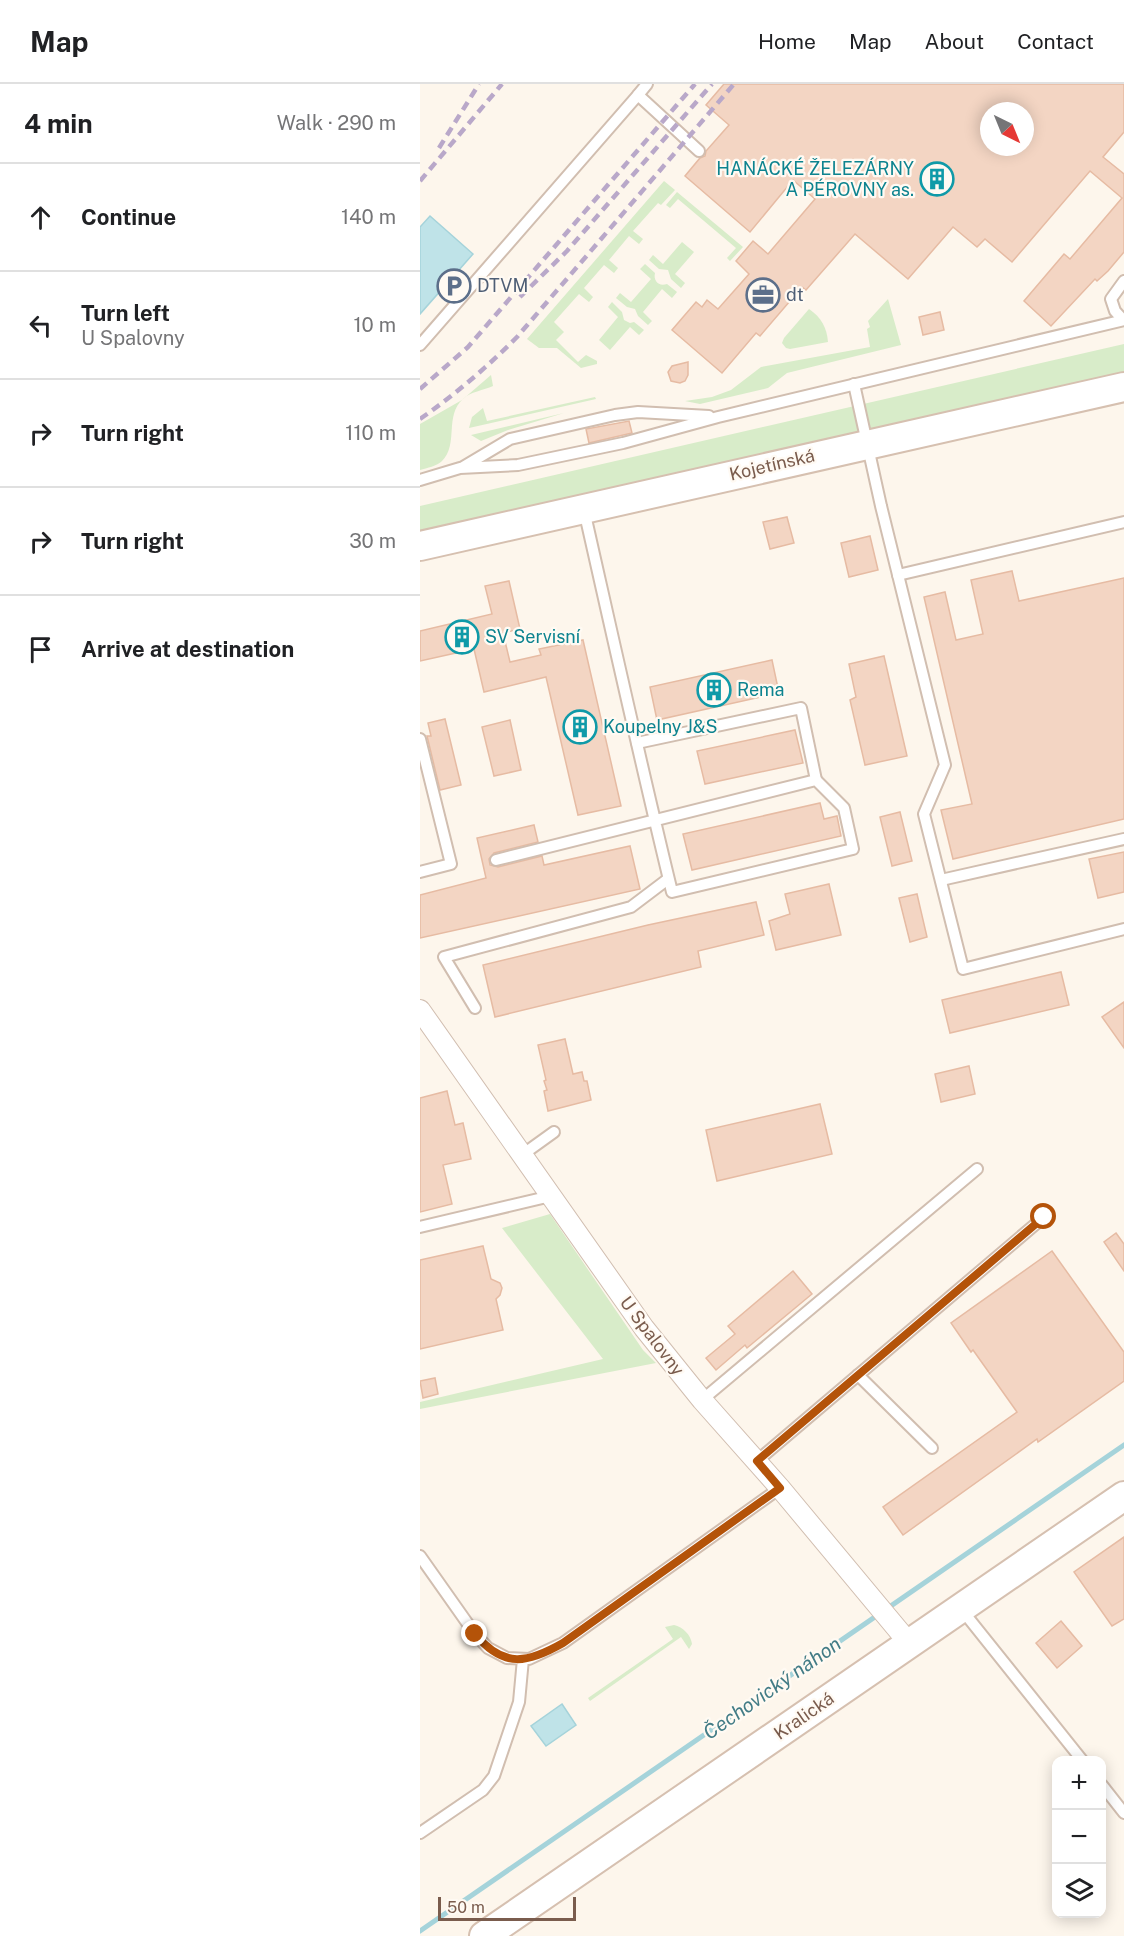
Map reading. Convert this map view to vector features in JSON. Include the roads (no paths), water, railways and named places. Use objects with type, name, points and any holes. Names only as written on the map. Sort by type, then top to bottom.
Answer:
[{"type":"main road","name":"Kojetínská","points":[[420,546],[1124,387]]},
{"type":"main road","name":"Kralická","points":[[484,1936],[901,1634],[960,1608],[1124,1496]]},
{"type":"street","name":"U Spalovny","points":[[420,1010],[644,1328],[702,1400],[780,1488],[901,1634]]},
{"type":"lane","points":[[420,345],[648,84]]},
{"type":"lane","points":[[638,95],[699,151]]},
{"type":"lane","points":[[460,468],[518,465],[623,443],[718,417],[1123,320],[1115,311],[1111,298],[1124,281]]},
{"type":"lane","points":[[854,384],[945,765],[924,814],[963,969],[1124,929]]},
{"type":"lane","points":[[420,480],[460,468],[510,439],[615,415],[638,411],[718,417]]},
{"type":"lane","points":[[583,508],[672,892],[853,849],[844,808],[816,780],[801,708],[638,743]]},
{"type":"lane","points":[[898,575],[1124,522]]},
{"type":"lane","points":[[420,739],[451,864],[420,872]]},
{"type":"lane","points":[[496,860],[816,780]]},
{"type":"lane","points":[[941,880],[1124,839]]},
{"type":"lane","points":[[475,1008],[444,957],[631,907],[668,879]]},
{"type":"lane","points":[[522,1155],[554,1132]]},
{"type":"lane","points":[[702,1400],[977,1169]]},
{"type":"lane","points":[[420,1227],[551,1196]]},
{"type":"lane","points":[[757,1461],[1044,1217]]},
{"type":"lane","points":[[858,1375],[932,1448]]},
{"type":"lane","points":[[420,1556],[483,1644],[507,1658],[537,1657],[563,1643],[780,1488]]},
{"type":"lane","points":[[960,1608],[1078,1756]]},
{"type":"lane","points":[[420,1833],[483,1790],[494,1776],[519,1702],[523,1659]]},
{"type":"lane","points":[[1106,1791],[1124,1813]]},
{"type":"water","points":[[430,216],[473,254],[420,314],[420,227]]},
{"type":"water","points":[[562,1704],[576,1725],[546,1746],[531,1726]]},
{"type":"waterway","name":"Čechovický náhon","points":[[420,1931],[1124,1445]]},
{"type":"railway","points":[[439,148],[479,84]]},
{"type":"railway","points":[[420,181],[502,84]]},
{"type":"railway","points":[[420,389],[468,347],[695,84]]},
{"type":"railway","points":[[520,297],[567,251],[712,84]]},
{"type":"railway","points":[[420,419],[471,380],[517,337],[734,84]]},
{"type":"place","name":"HANÁCKÉ ŽELEZÁRNY A PÉROVNY as.","points":[[937,179]]},
{"type":"place","name":"DTVM","points":[[454,286]]},
{"type":"place","name":"dt","points":[[763,295]]},
{"type":"place","name":"SV Servisní","points":[[462,637]]},
{"type":"place","name":"Rema","points":[[714,690]]},
{"type":"place","name":"Koupelny J&S","points":[[580,727]]}]
